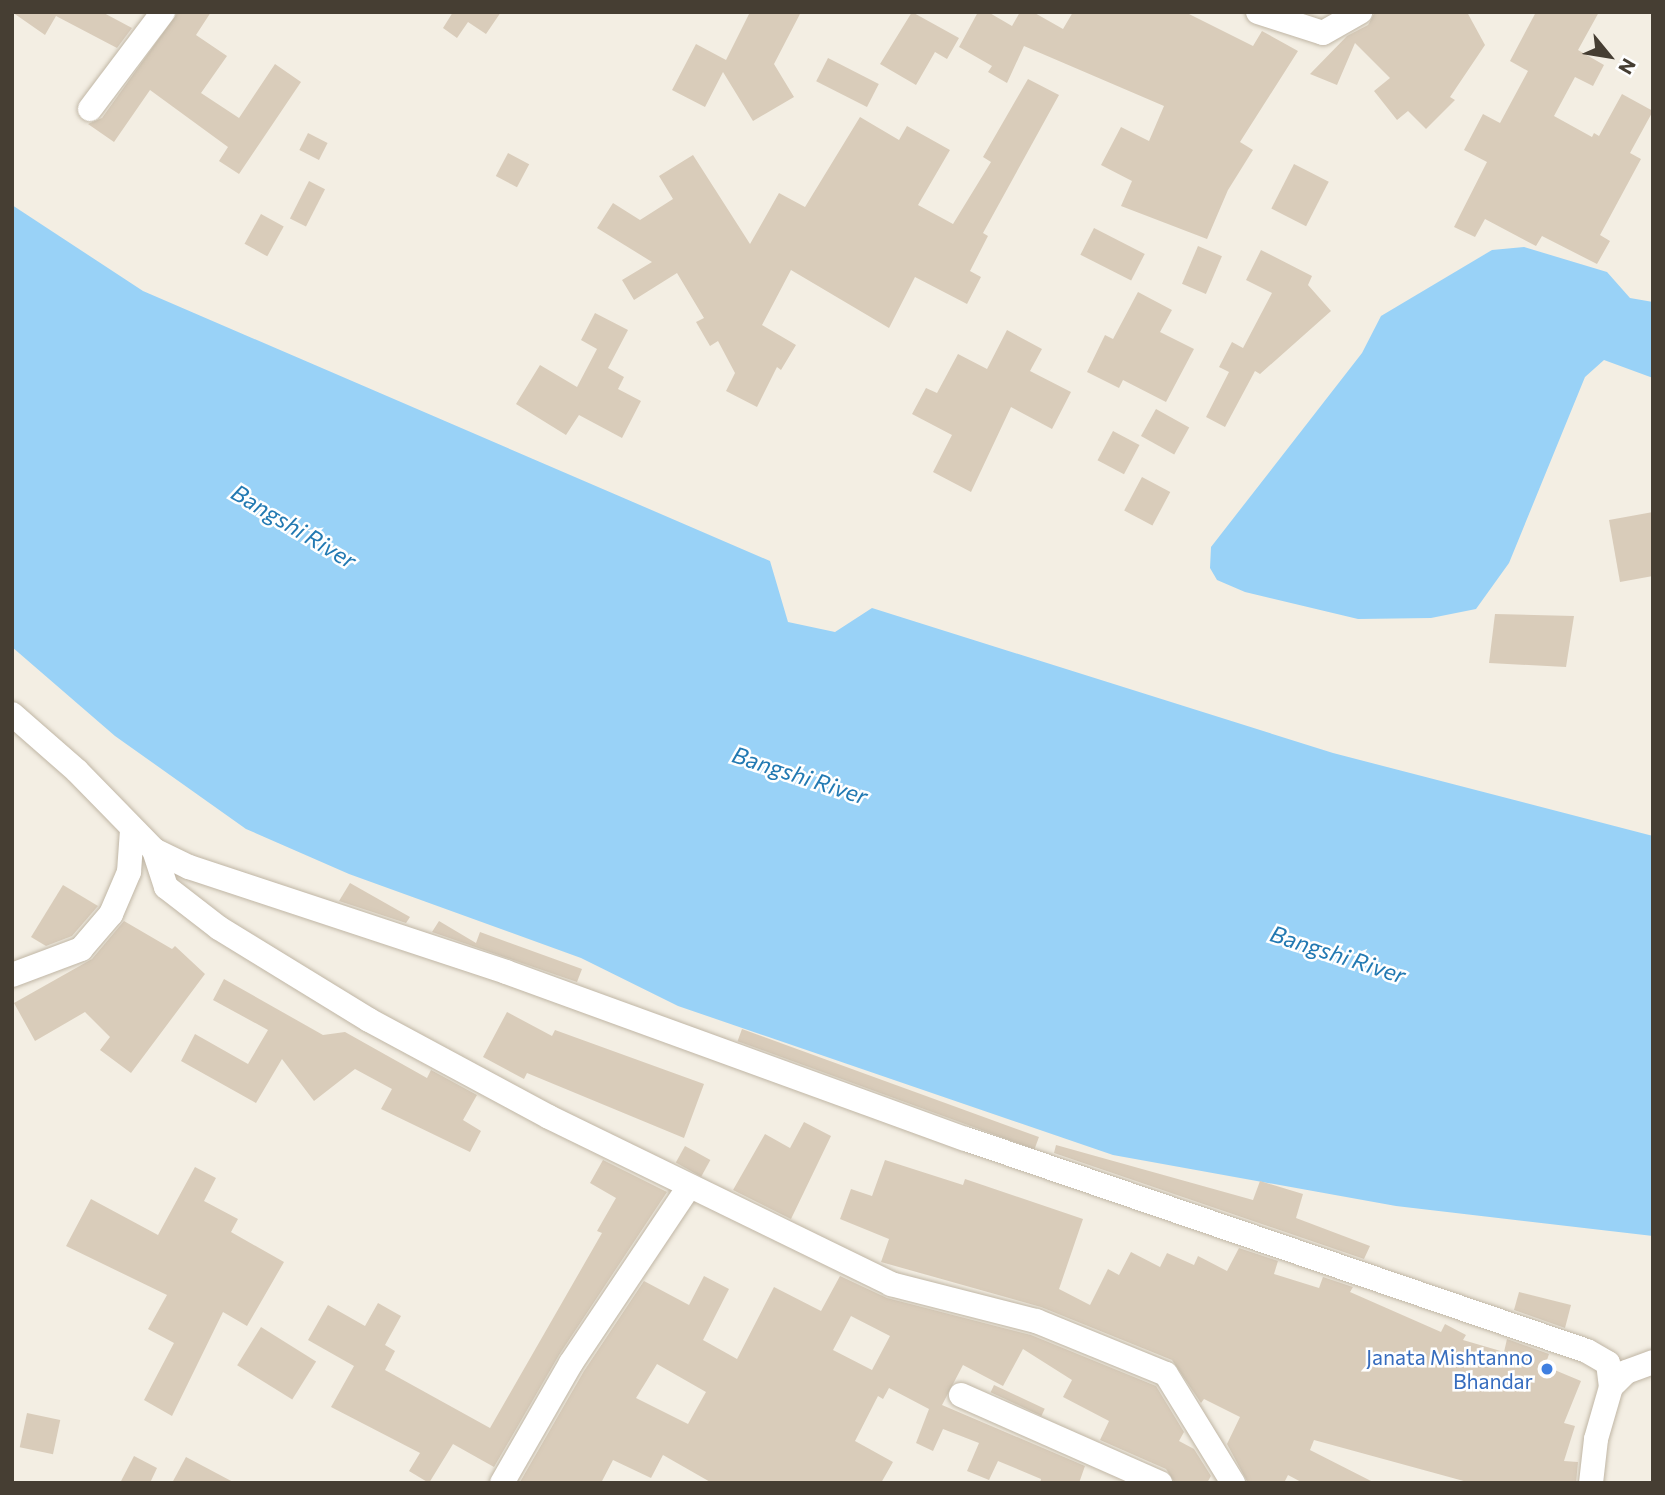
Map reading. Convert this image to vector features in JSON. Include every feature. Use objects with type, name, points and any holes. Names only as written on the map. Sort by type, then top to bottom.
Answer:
[{"type":"street","points":[[90,109],[163,12]]},
{"type":"street","points":[[1258,12],[1323,33],[1360,12]]},
{"type":"street","points":[[12,714],[77,771],[154,850],[189,867],[506,972],[966,1139],[1587,1351],[1608,1363],[1611,1387],[1596,1438],[1591,1483]]},
{"type":"street","points":[[12,975],[81,949],[111,914],[128,872],[132,830]]},
{"type":"street","points":[[154,850],[166,887],[219,928],[369,1020],[688,1188],[891,1284],[983,1304],[1144,1362],[1166,1374],[1233,1483]]},
{"type":"street","points":[[502,1483],[571,1363],[688,1188]]},
{"type":"street","points":[[1611,1387],[1626,1372],[1653,1362]]},
{"type":"street","points":[[961,1395],[1160,1483]]},
{"type":"water","name":"Bangshi River","points":[[12,205],[143,291],[770,561],[788,622],[835,632],[872,608],[1333,753],[1653,836],[1653,1236],[1396,1206],[1113,1155],[678,1006],[581,958],[349,874],[246,829],[115,736],[12,647]]},
{"type":"water","points":[[1524,247],[1607,272],[1630,298],[1653,302],[1653,378],[1604,360],[1585,377],[1509,563],[1476,609],[1431,618],[1358,619],[1245,592],[1217,580],[1210,568],[1211,547],[1362,353],[1381,316],[1492,250]]},
{"type":"building","points":[[12,12],[102,12],[132,28],[117,48],[56,16],[45,35]]},
{"type":"building","points":[[178,12],[211,12],[196,35],[227,56],[201,93],[239,118],[275,64],[301,82],[239,174],[219,161],[228,147],[150,90],[114,142],[88,124],[102,118]]},
{"type":"building","points":[[453,12],[501,12],[486,34],[468,22],[457,38],[443,28]]},
{"type":"building","points":[[750,12],[801,12],[774,64],[794,97],[753,121],[723,72],[705,107],[672,90],[696,44],[726,60]]},
{"type":"building","points":[[912,12],[959,38],[947,59],[935,52],[916,85],[880,64]]},
{"type":"building","points":[[978,12],[988,12],[1012,26],[1020,12],[1033,12],[1063,29],[1073,12],[1185,12],[1253,46],[1262,31],[1298,51],[1240,142],[1253,150],[1228,190],[1207,239],[1121,206],[1132,181],[1101,165],[1121,127],[1149,141],[1164,106],[1024,46],[1007,83],[988,72],[992,66],[959,47]]},
{"type":"building","points":[[1375,12],[1467,12],[1485,45],[1450,97],[1455,100],[1426,129],[1408,111],[1397,120],[1374,91],[1390,78],[1355,43],[1337,85],[1310,74],[1347,36],[1368,25]]},
{"type":"building","points":[[1536,12],[1599,12],[1578,50],[1604,65],[1593,86],[1575,77],[1554,116],[1592,137],[1594,133],[1599,136],[1622,94],[1653,111],[1630,153],[1641,159],[1600,235],[1610,241],[1597,264],[1542,236],[1536,246],[1485,219],[1475,237],[1454,227],[1487,162],[1464,150],[1483,114],[1500,123],[1528,71],[1510,61]]},
{"type":"building","points":[[828,58],[879,84],[867,107],[816,81]]},
{"type":"building","points":[[1028,79],[1059,95],[983,233],[988,236],[970,271],[981,277],[967,304],[915,277],[889,328],[791,270],[762,325],[796,345],[781,370],[777,367],[757,407],[726,391],[735,373],[718,341],[710,346],[696,322],[704,318],[677,273],[634,300],[622,280],[652,262],[597,228],[613,203],[640,220],[673,199],[659,176],[693,155],[750,244],[779,193],[805,207],[860,117],[899,140],[907,126],[950,150],[918,205],[953,224],[991,162],[983,157]]},
{"type":"building","points":[[308,133],[328,143],[319,160],[299,150]]},
{"type":"building","points":[[508,153],[529,164],[517,187],[496,176]]},
{"type":"building","points":[[1294,164],[1329,182],[1306,226],[1271,209]]},
{"type":"building","points":[[309,181],[325,189],[306,227],[290,218]]},
{"type":"building","points":[[261,214],[284,227],[267,256],[245,244]]},
{"type":"building","points":[[1094,228],[1145,254],[1131,281],[1080,255]]},
{"type":"building","points":[[1198,246],[1222,256],[1206,294],[1182,284]]},
{"type":"building","points":[[1261,250],[1312,276],[1308,285],[1331,311],[1260,374],[1255,371],[1225,427],[1206,417],[1229,372],[1219,367],[1232,342],[1243,348],[1272,293],[1246,280]]},
{"type":"building","points":[[1138,292],[1172,310],[1160,332],[1194,349],[1166,402],[1123,380],[1119,388],[1087,372],[1105,335],[1113,339]]},
{"type":"building","points":[[595,313],[628,330],[608,368],[624,377],[618,389],[641,401],[622,438],[579,415],[566,435],[516,404],[540,365],[577,387],[597,349],[581,340]]},
{"type":"building","points":[[1007,330],[1042,349],[1030,371],[1071,392],[1052,429],[1011,407],[971,492],[933,472],[952,435],[912,414],[926,388],[937,393],[958,354],[987,369]]},
{"type":"building","points":[[1156,409],[1189,427],[1174,455],[1141,436]]},
{"type":"building","points":[[1113,431],[1139,445],[1124,474],[1098,460]]},
{"type":"building","points":[[1142,477],[1170,492],[1152,526],[1124,511]]},
{"type":"building","points":[[1653,512],[1653,576],[1620,582],[1609,520]]},
{"type":"building","points":[[1495,614],[1574,616],[1566,667],[1489,663]]},
{"type":"building","points":[[350,883],[410,917],[406,923],[339,901]]},
{"type":"building","points":[[63,885],[98,906],[72,936],[46,946],[31,937]]},
{"type":"building","points":[[124,921],[172,949],[175,946],[205,974],[131,1073],[100,1050],[110,1037],[85,1012],[35,1041],[14,1003],[92,959]]},
{"type":"building","points":[[439,921],[476,943],[480,932],[582,969],[577,982],[432,932]]},
{"type":"building","points":[[224,979],[323,1035],[345,1032],[427,1078],[431,1070],[477,1095],[463,1120],[481,1131],[470,1152],[381,1109],[392,1089],[355,1069],[314,1101],[282,1059],[256,1103],[181,1061],[195,1034],[248,1064],[268,1030],[213,1000]]},
{"type":"building","points":[[507,1012],[552,1036],[555,1030],[704,1084],[684,1138],[527,1073],[524,1079],[483,1057]]},
{"type":"building","points":[[742,1029],[1039,1137],[1034,1149],[738,1041]]},
{"type":"building","points":[[804,1122],[831,1136],[791,1219],[733,1190],[765,1134],[790,1148]]},
{"type":"building","points":[[1056,1145],[1253,1200],[1260,1181],[1303,1194],[1296,1218],[1370,1246],[1364,1259],[1054,1153]]},
{"type":"building","points":[[685,1146],[710,1160],[701,1177],[676,1163]]},
{"type":"building","points":[[603,1160],[667,1192],[559,1355],[494,1467],[453,1444],[429,1483],[409,1471],[420,1453],[331,1407],[354,1366],[308,1340],[328,1305],[365,1326],[378,1303],[401,1316],[385,1345],[395,1351],[385,1370],[490,1428],[602,1233],[597,1231],[616,1198],[590,1183]]},
{"type":"building","points":[[885,1160],[963,1185],[965,1179],[1083,1219],[1059,1289],[1090,1305],[1108,1269],[1119,1275],[1131,1252],[1160,1267],[1167,1253],[1194,1265],[1198,1256],[1227,1271],[1239,1248],[1278,1261],[1274,1274],[1319,1288],[1323,1277],[1353,1287],[1350,1292],[1441,1332],[1445,1324],[1466,1335],[1463,1340],[1504,1352],[1507,1339],[1549,1354],[1545,1366],[1581,1381],[1564,1423],[1575,1426],[1564,1461],[1578,1462],[1576,1483],[1471,1483],[1314,1440],[1310,1450],[1375,1483],[1303,1483],[1288,1475],[1284,1483],[1248,1483],[1227,1444],[1240,1417],[1204,1399],[1201,1403],[1172,1360],[1041,1307],[881,1262],[889,1239],[840,1219],[851,1189],[872,1196]]},
{"type":"building","points":[[195,1167],[216,1178],[204,1201],[238,1219],[231,1232],[284,1262],[247,1326],[223,1312],[172,1416],[144,1400],[174,1343],[148,1329],[167,1295],[66,1246],[91,1199],[158,1235]]},
{"type":"building","points":[[704,1276],[729,1289],[703,1340],[737,1359],[774,1287],[821,1311],[840,1276],[887,1298],[1031,1335],[1156,1386],[1184,1432],[1179,1441],[1194,1449],[1211,1476],[1207,1483],[1175,1483],[1166,1469],[1100,1440],[1109,1421],[1063,1397],[1072,1380],[1023,1349],[1003,1386],[963,1365],[942,1405],[1085,1466],[1079,1483],[1040,1483],[1041,1479],[998,1461],[989,1480],[967,1471],[979,1443],[943,1429],[933,1451],[916,1443],[929,1409],[889,1388],[883,1399],[878,1396],[855,1441],[893,1462],[881,1483],[712,1483],[663,1455],[651,1478],[613,1460],[601,1483],[520,1482],[584,1371],[644,1281],[689,1305]],"holes":[[[851,1316],[890,1336],[872,1370],[833,1350]],[[657,1364],[706,1392],[688,1424],[636,1398]]]},
{"type":"building","points":[[1519,1292],[1571,1305],[1565,1328],[1514,1310]]},
{"type":"building","points":[[261,1327],[316,1361],[292,1400],[237,1365]]},
{"type":"building","points":[[994,1385],[1045,1409],[1041,1416],[991,1392]]},
{"type":"building","points":[[27,1413],[60,1420],[53,1454],[20,1447]]},
{"type":"building","points":[[134,1456],[157,1468],[150,1483],[120,1483]]},
{"type":"building","points":[[186,1457],[235,1483],[172,1483]]},
{"type":"place","name":"Janata Mishtanno Bhandar","points":[[1547,1369]]}]
